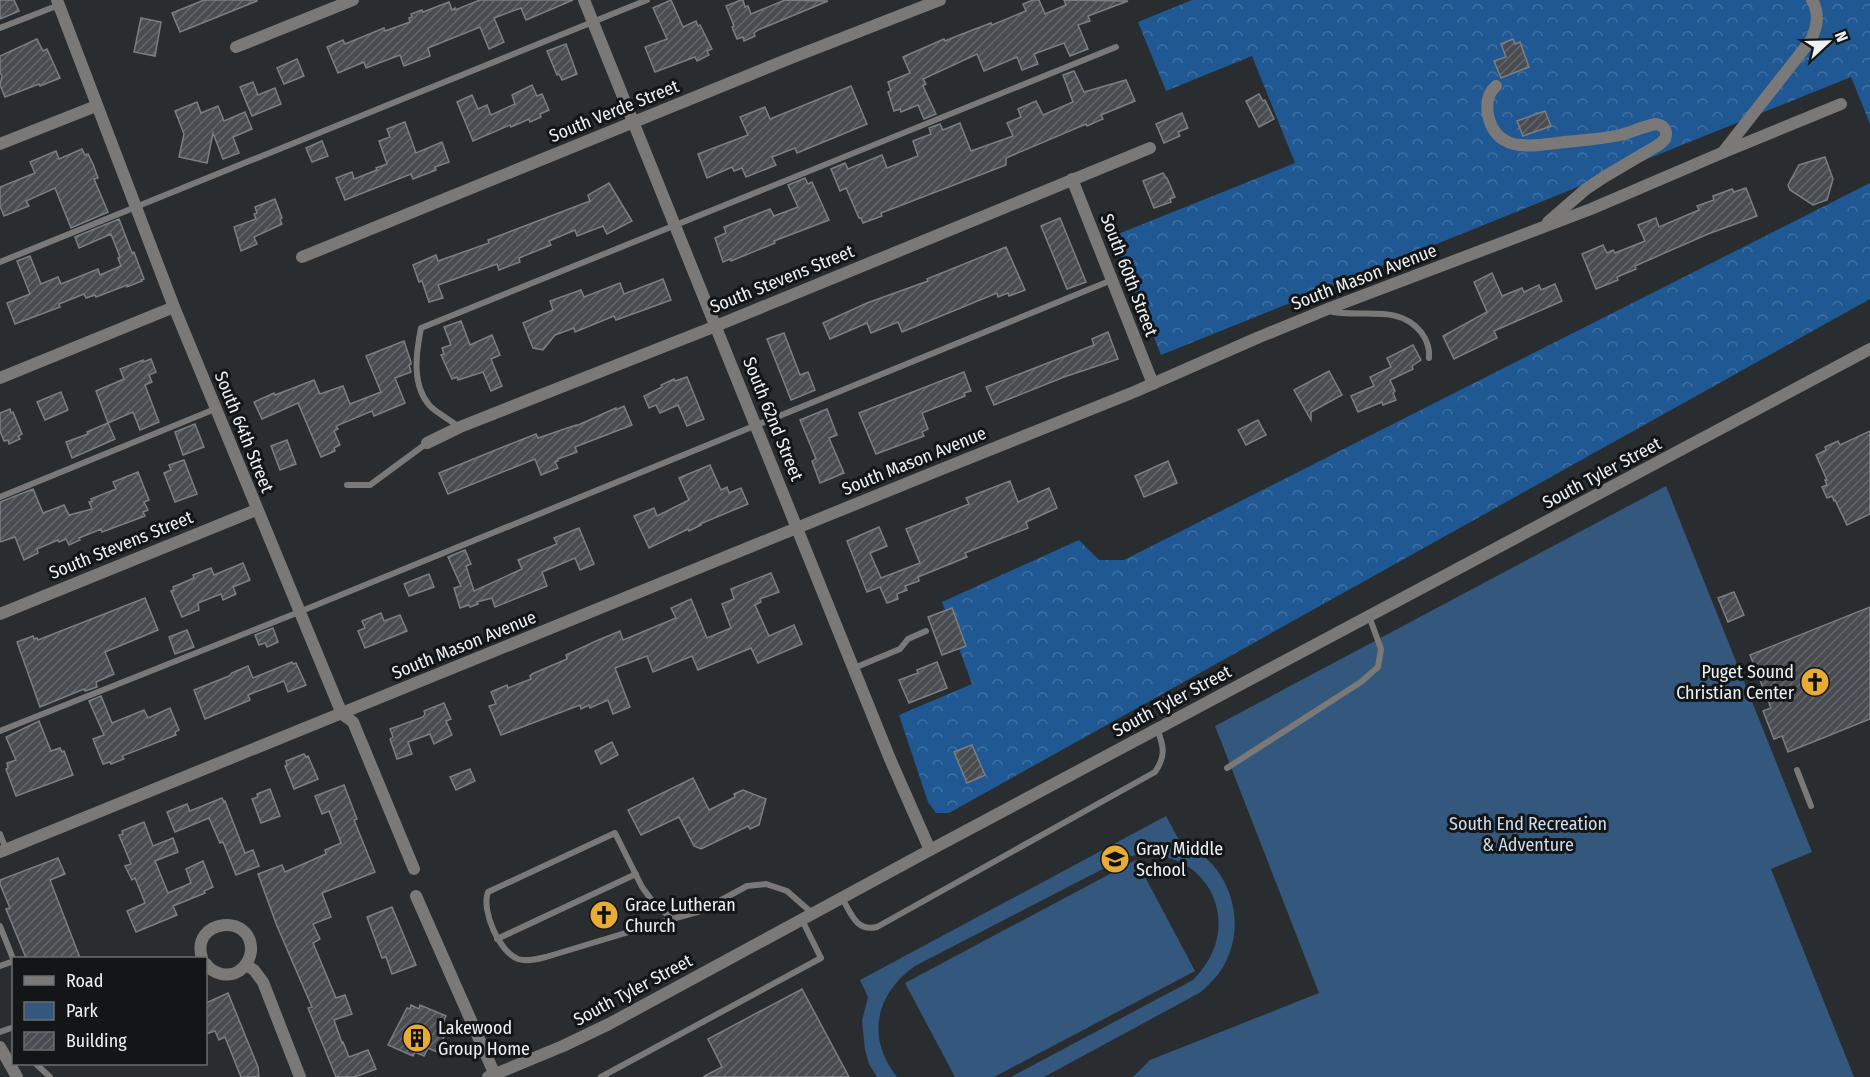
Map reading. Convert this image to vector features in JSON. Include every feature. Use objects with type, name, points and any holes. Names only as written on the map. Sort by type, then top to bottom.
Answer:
[{"type":"street","points":[[236,47],[353,0]]},
{"type":"street","name":"South 62nd Street","points":[[584,0],[853,668],[930,850]]},
{"type":"street","name":"South Verde Street","points":[[302,257],[791,58],[940,0]]},
{"type":"street","points":[[1724,152],[1811,40],[1818,15],[1812,0]]},
{"type":"street","name":"South 64th Street","points":[[58,2],[135,208],[256,510],[342,714],[353,722],[414,869]]},
{"type":"street","points":[[1496,86],[1488,98],[1490,121],[1500,137],[1516,145],[1533,146],[1609,138],[1656,124],[1665,130],[1665,139],[1660,144],[1586,189],[1543,227]]},
{"type":"street","name":"South Mason Avenue","points":[[3,850],[1153,384],[1325,310],[1591,209],[1841,104]]},
{"type":"street","points":[[0,144],[96,106]]},
{"type":"street","name":"South Stevens Street","points":[[427,443],[1150,148]]},
{"type":"street","name":"South 60th Street","points":[[1072,179],[1153,384]]},
{"type":"street","points":[[0,378],[174,307]]},
{"type":"street","name":"South Tyler Street","points":[[493,1076],[609,1024],[930,850],[1870,349]]},
{"type":"street","name":"South Stevens Street","points":[[0,614],[256,510]]},
{"type":"street","points":[[416,896],[493,1076]]},
{"type":"street","points":[[202,957],[201,948],[206,934],[217,926],[238,927],[248,937],[251,951],[246,965],[235,973],[228,975],[214,972],[207,965]]},
{"type":"street","points":[[246,965],[254,970],[263,982],[300,1077]]},
{"type":"street","points":[[0,1047],[17,1077]]},
{"type":"lane","points":[[0,262],[647,0]]},
{"type":"lane","points":[[0,28],[58,2]]},
{"type":"lane","points":[[460,428],[430,406],[419,385],[416,358],[421,328],[1116,47]]},
{"type":"lane","points":[[0,731],[299,612],[1112,280]]},
{"type":"lane","points":[[1325,310],[1338,313],[1374,312],[1400,316],[1416,326],[1426,339],[1430,358]]},
{"type":"lane","points":[[0,497],[215,409]]},
{"type":"lane","points":[[347,485],[370,485],[427,443]]},
{"type":"lane","points":[[1227,768],[1361,682],[1378,667],[1381,649],[1369,616]]},
{"type":"lane","points":[[853,668],[900,649],[908,639],[926,631]]},
{"type":"lane","points":[[842,898],[857,924],[877,927],[1155,772],[1162,760],[1163,744],[1157,729]]},
{"type":"lane","points":[[1797,770],[1811,806]]},
{"type":"lane","points":[[601,1077],[821,958],[807,917],[787,891],[766,884],[747,886],[701,911],[546,957],[528,960],[517,958],[497,939],[485,899],[488,892],[615,833],[642,887],[653,902],[672,919]]},
{"type":"lane","points":[[0,834],[3,850]]},
{"type":"lane","points":[[497,939],[636,874]]},
{"type":"lane","points":[[0,926],[12,957]]},
{"type":"lane","points":[[37,1065],[51,1077]]},
{"type":"green space","points":[[1192,0],[1870,0],[1870,124],[1851,77],[1161,355],[1113,236],[1295,163],[1252,56],[1166,91],[1138,22]]},
{"type":"green space","points":[[1870,183],[1870,299],[949,813],[936,813],[928,802],[899,715],[972,684],[942,602],[1079,540],[1099,560],[1124,560]]},
{"type":"green space","name":"South End Recreation & Adventure","points":[[1666,486],[1812,852],[1771,869],[1854,1077],[1133,1077],[1150,1060],[1319,993],[1215,726]]},
{"type":"green space","points":[[1166,816],[1181,844],[1210,862],[1221,876],[1229,891],[1233,908],[1235,925],[1233,943],[1227,959],[1216,977],[1201,992],[1044,1077],[1011,1077],[1193,980],[1210,958],[1218,935],[1218,912],[1211,891],[1197,874],[1178,861],[1154,855],[1126,857],[915,966],[901,977],[891,990],[879,1017],[881,1047],[897,1077],[877,1077],[869,1064],[865,1050],[862,1021],[868,997],[860,980]]},
{"type":"green space","points":[[1136,860],[1195,971],[994,1077],[955,1077],[905,983]]},
{"type":"building","points":[[0,0],[14,0],[19,11],[0,19]]},
{"type":"building","points":[[204,0],[257,1],[180,32],[172,13]]},
{"type":"building","points":[[480,0],[573,0],[526,20],[521,8],[494,18],[504,42],[489,49],[480,27],[428,48],[430,56],[404,66],[400,55],[366,68],[364,62],[338,73],[327,47],[343,40],[345,44],[384,28],[385,31],[410,22],[411,14],[422,10],[423,12],[449,2],[452,10],[455,8],[455,10]]},
{"type":"building","points":[[671,0],[683,27],[696,21],[712,49],[707,51],[709,55],[697,61],[695,57],[655,72],[645,47],[667,39],[653,8]]},
{"type":"building","points":[[741,0],[745,7],[748,6],[751,14],[785,0],[828,1],[758,30],[754,33],[755,36],[744,41],[743,37],[737,39],[726,6]]},
{"type":"building","points":[[1039,0],[1045,14],[1066,5],[1064,0],[1128,1],[1088,16],[1090,21],[1078,25],[1088,49],[1070,56],[1064,43],[1034,54],[1038,64],[1022,70],[1017,57],[984,71],[977,54],[923,79],[926,84],[923,86],[936,114],[924,119],[918,105],[901,112],[900,109],[894,111],[888,92],[891,91],[888,82],[910,73],[903,57],[944,39],[945,41],[991,23],[992,25],[1026,11],[1023,4]]},
{"type":"building","points":[[141,18],[161,22],[155,56],[134,52]]},
{"type":"building","points":[[37,39],[43,51],[47,49],[60,78],[5,97],[0,85],[2,76],[0,56]]},
{"type":"building","points":[[1513,39],[1515,44],[1520,42],[1529,67],[1501,78],[1494,61],[1506,57],[1501,44]]},
{"type":"building","points":[[566,44],[577,74],[562,80],[559,74],[557,75],[547,51]]},
{"type":"building","points":[[297,59],[304,76],[284,84],[277,68]]},
{"type":"building","points":[[1074,71],[1084,92],[1126,80],[1135,101],[1101,115],[1103,119],[1006,158],[1006,165],[881,213],[882,216],[863,223],[846,188],[840,191],[831,169],[845,163],[848,169],[882,155],[887,168],[918,156],[913,141],[931,134],[929,128],[940,124],[943,130],[960,123],[971,151],[1013,136],[1007,123],[1021,117],[1018,109],[1036,101],[1043,115],[1073,102],[1063,75]]},
{"type":"building","points":[[253,82],[258,95],[275,88],[281,104],[252,116],[240,87]]},
{"type":"building","points":[[532,85],[537,96],[542,94],[549,110],[530,122],[529,119],[511,127],[510,125],[473,141],[457,102],[472,95],[478,109],[487,105],[491,115],[515,104],[512,95]]},
{"type":"building","points":[[851,86],[867,124],[797,153],[795,148],[772,157],[776,165],[746,177],[742,168],[734,171],[732,167],[707,178],[698,154],[748,135],[740,117],[765,107],[770,119]]},
{"type":"building","points":[[1259,94],[1263,101],[1265,100],[1274,119],[1259,127],[1246,101]]},
{"type":"building","points":[[197,102],[201,113],[218,106],[224,121],[245,112],[252,129],[233,137],[239,153],[223,159],[213,133],[207,163],[179,157],[184,134],[175,111]]},
{"type":"building","points":[[1545,111],[1551,126],[1523,136],[1517,121]]},
{"type":"building","points":[[1182,113],[1188,128],[1178,132],[1180,136],[1164,143],[1156,124]]},
{"type":"building","points":[[405,122],[416,153],[442,142],[449,162],[413,179],[411,174],[345,200],[336,178],[352,172],[354,179],[387,164],[379,141],[390,137],[387,129]]},
{"type":"building","points":[[322,141],[328,156],[312,162],[306,148]]},
{"type":"building","points":[[82,149],[85,155],[88,154],[93,164],[98,178],[94,179],[108,212],[71,228],[55,188],[26,201],[29,206],[4,216],[0,206],[0,187],[35,173],[30,162],[56,151],[59,159]]},
{"type":"building","points":[[1825,157],[1833,179],[1827,200],[1813,205],[1790,190],[1788,185],[1799,165]]},
{"type":"building","points":[[1163,173],[1175,197],[1170,199],[1171,202],[1154,208],[1143,181]]},
{"type":"building","points":[[805,178],[808,184],[812,182],[829,220],[774,241],[775,243],[731,261],[730,259],[723,262],[715,238],[726,233],[724,227],[770,209],[774,216],[798,207],[788,185]]},
{"type":"building","points":[[609,183],[632,221],[607,234],[603,226],[577,236],[575,230],[549,241],[551,245],[519,258],[520,262],[499,270],[497,264],[438,285],[443,298],[429,302],[422,281],[419,282],[413,265],[436,255],[438,261],[489,243],[488,240],[590,201],[588,195]]},
{"type":"building","points":[[1746,188],[1757,216],[1708,234],[1635,266],[1636,269],[1617,277],[1618,280],[1596,289],[1582,254],[1603,245],[1607,253],[1613,250],[1615,253],[1645,241],[1638,225],[1656,218],[1659,227],[1699,210],[1697,206],[1714,200],[1713,196],[1732,189],[1734,192]]},
{"type":"building","points":[[275,199],[282,224],[254,237],[257,244],[241,251],[234,227],[256,219],[255,207]]},
{"type":"building","points":[[1060,218],[1086,282],[1067,289],[1041,226]]},
{"type":"building","points":[[119,219],[144,279],[96,297],[95,295],[86,298],[84,294],[59,304],[60,307],[15,324],[7,303],[30,294],[17,261],[30,256],[41,284],[58,277],[61,284],[98,269],[100,275],[121,266],[111,234],[79,248],[75,237]]},
{"type":"building","points":[[1006,247],[1025,290],[1009,296],[1008,293],[998,297],[997,293],[902,332],[898,322],[871,333],[867,323],[830,339],[823,323]]},
{"type":"building","points":[[1492,273],[1502,296],[1522,288],[1524,292],[1539,285],[1541,290],[1555,284],[1562,301],[1494,331],[1497,338],[1454,359],[1443,336],[1487,312],[1474,282]]},
{"type":"building","points":[[663,279],[671,300],[616,320],[614,316],[575,332],[574,328],[555,335],[543,350],[533,348],[523,323],[553,310],[550,301],[581,290],[584,297],[620,283],[624,294]]},
{"type":"building","points":[[461,321],[470,345],[492,335],[500,355],[491,359],[502,386],[491,391],[483,372],[458,380],[457,377],[452,379],[441,355],[444,354],[442,348],[451,345],[444,327]]},
{"type":"building","points":[[1108,332],[1118,359],[1064,377],[994,405],[986,387],[1094,345],[1092,339]]},
{"type":"building","points":[[784,333],[800,375],[808,372],[815,390],[791,400],[767,339]]},
{"type":"building","points":[[404,341],[411,362],[409,365],[411,372],[395,378],[405,403],[374,416],[372,411],[336,426],[338,429],[334,431],[340,445],[334,448],[335,451],[321,457],[298,403],[262,419],[254,402],[314,380],[320,394],[343,386],[350,404],[381,392],[366,356]]},
{"type":"building","points":[[1413,345],[1421,360],[1412,366],[1413,369],[1390,380],[1396,400],[1383,405],[1382,402],[1358,412],[1351,396],[1374,386],[1370,377],[1391,367],[1387,358]]},
{"type":"building","points":[[151,359],[156,372],[149,375],[152,382],[145,385],[159,422],[140,430],[133,412],[108,423],[96,391],[124,379],[120,369]]},
{"type":"building","points":[[1329,371],[1342,395],[1311,412],[1311,420],[1294,390]]},
{"type":"building","points":[[964,372],[971,391],[964,393],[965,396],[922,413],[928,429],[922,432],[924,436],[876,454],[859,413]]},
{"type":"building","points":[[687,377],[704,419],[687,426],[678,405],[660,413],[656,405],[649,408],[644,396],[674,379],[675,381]]},
{"type":"building","points":[[61,392],[68,410],[45,420],[37,402]]},
{"type":"building","points":[[624,406],[632,425],[575,447],[577,452],[555,462],[558,468],[541,475],[535,459],[448,494],[439,473],[536,434],[538,438],[576,426]]},
{"type":"building","points":[[10,409],[22,434],[18,436],[20,439],[9,444],[8,440],[4,441],[0,431],[0,413]]},
{"type":"building","points":[[827,409],[837,435],[829,438],[844,473],[820,483],[812,461],[816,459],[800,420]]},
{"type":"building","points":[[1258,420],[1266,435],[1246,445],[1238,430]]},
{"type":"building","points":[[108,423],[115,439],[72,458],[66,442]]},
{"type":"building","points":[[195,424],[204,447],[183,455],[175,432]]},
{"type":"building","points":[[1870,431],[1870,514],[1847,525],[1835,500],[1832,496],[1827,498],[1822,487],[1827,485],[1825,480],[1827,480],[1816,455],[1826,450],[1825,447],[1838,441],[1840,445]]},
{"type":"building","points":[[287,440],[296,464],[280,470],[271,446]]},
{"type":"building","points":[[184,460],[197,494],[175,502],[164,473],[171,470],[169,465]]},
{"type":"building","points":[[1168,461],[1177,483],[1144,497],[1135,476]]},
{"type":"building","points":[[710,465],[721,490],[727,487],[729,493],[741,488],[748,504],[649,548],[634,516],[654,508],[657,516],[689,500],[679,478]]},
{"type":"building","points":[[138,472],[149,500],[144,502],[148,510],[143,512],[145,516],[102,532],[101,529],[69,545],[66,539],[59,542],[58,540],[37,549],[38,553],[24,560],[15,537],[0,542],[0,502],[33,489],[43,513],[64,505],[69,515],[92,509],[89,502],[92,501],[91,499],[116,489],[113,482]]},
{"type":"building","points":[[1010,481],[1018,502],[1049,488],[1057,508],[1026,522],[1028,528],[965,553],[967,557],[918,577],[919,581],[905,586],[907,590],[897,594],[898,599],[887,603],[880,587],[867,592],[847,541],[879,527],[887,546],[870,553],[881,578],[920,563],[906,529],[969,504],[966,498]]},
{"type":"building","points":[[579,528],[594,564],[580,570],[575,558],[542,572],[547,586],[495,607],[492,598],[477,602],[478,604],[470,607],[469,605],[460,608],[454,588],[461,586],[448,557],[465,550],[471,564],[466,566],[474,591],[522,569],[518,560],[557,544],[554,538]]},
{"type":"building","points":[[243,563],[250,580],[233,587],[236,594],[223,600],[221,594],[198,603],[199,610],[182,617],[171,591],[174,590],[173,587],[211,568],[214,575]]},
{"type":"building","points":[[771,573],[779,592],[760,599],[761,602],[755,605],[769,636],[794,625],[802,644],[758,663],[751,648],[698,670],[692,656],[653,672],[647,656],[615,668],[630,707],[613,714],[608,700],[590,708],[589,705],[581,709],[580,705],[501,735],[489,706],[496,704],[491,692],[531,679],[532,674],[567,659],[566,655],[620,631],[623,640],[676,618],[671,608],[691,599],[707,638],[731,628],[722,604],[734,599],[731,589]]},
{"type":"building","points":[[429,574],[434,587],[409,596],[404,584]]},
{"type":"building","points":[[1734,592],[1744,615],[1728,622],[1718,598]]},
{"type":"building","points":[[145,598],[158,630],[105,652],[114,674],[96,682],[97,687],[85,691],[84,689],[40,707],[17,642],[33,636],[38,640]]},
{"type":"building","name":"Puget Sound Christian Center","points":[[1870,607],[1870,719],[1788,752],[1782,736],[1774,739],[1763,711],[1771,708],[1750,655]]},
{"type":"building","points":[[952,608],[966,646],[942,655],[928,617]]},
{"type":"building","points":[[381,613],[384,621],[400,615],[407,631],[365,648],[358,631],[365,628],[362,621]]},
{"type":"building","points":[[273,628],[278,642],[267,647],[265,643],[259,645],[255,635]]},
{"type":"building","points":[[187,630],[194,647],[175,654],[169,637]]},
{"type":"building","points":[[292,662],[296,663],[306,685],[288,692],[284,681],[248,695],[250,700],[205,719],[194,690],[248,666],[253,678]]},
{"type":"building","points":[[937,662],[947,688],[909,703],[899,680],[918,673],[917,670]]},
{"type":"building","points":[[101,696],[112,723],[144,710],[148,718],[170,708],[179,730],[175,732],[176,735],[122,756],[124,759],[111,764],[110,762],[103,764],[93,739],[104,735],[89,701]]},
{"type":"building","points":[[444,703],[451,719],[446,721],[452,735],[434,744],[430,734],[408,742],[412,754],[397,759],[390,739],[393,737],[390,729],[423,717],[424,711]]},
{"type":"building","points":[[39,721],[51,751],[60,748],[62,752],[64,751],[73,775],[16,796],[6,769],[8,768],[7,763],[16,760],[6,737]]},
{"type":"building","points":[[612,742],[618,755],[601,764],[595,751]]},
{"type":"building","points":[[972,745],[985,775],[967,783],[954,752]]},
{"type":"building","points":[[304,754],[308,756],[318,779],[294,789],[285,766],[286,761]]},
{"type":"building","points":[[470,769],[475,781],[456,790],[450,777]]},
{"type":"building","points":[[693,778],[709,810],[735,797],[734,794],[743,790],[766,799],[759,825],[750,829],[748,826],[701,849],[694,846],[679,817],[641,835],[628,810]]},
{"type":"building","points":[[344,785],[357,819],[354,820],[375,872],[322,893],[331,917],[313,924],[320,939],[313,943],[336,998],[345,995],[352,1014],[334,1020],[349,1057],[368,1050],[376,1069],[355,1077],[336,1077],[308,1008],[312,1007],[277,926],[258,874],[282,865],[285,872],[326,854],[325,850],[341,843],[329,811],[322,814],[315,796]]},
{"type":"building","points":[[270,789],[280,816],[261,823],[252,799],[258,797],[257,794]]},
{"type":"building","points":[[222,798],[245,853],[253,850],[259,866],[236,875],[223,842],[220,843],[209,818],[175,832],[167,812],[187,804],[190,811]]},
{"type":"building","points":[[144,822],[153,846],[173,838],[178,852],[155,861],[168,893],[191,883],[186,869],[203,861],[213,887],[204,891],[205,893],[173,906],[177,915],[136,932],[127,911],[145,903],[135,878],[132,880],[125,866],[131,864],[119,835],[123,834],[122,831]]},
{"type":"building","points":[[58,858],[65,874],[50,880],[80,957],[26,957],[6,909],[10,908],[0,880]]},
{"type":"building","points":[[392,907],[416,965],[392,974],[386,957],[382,958],[367,917]]},
{"type":"building","points":[[802,989],[849,1077],[703,1077],[722,1067],[708,1039]]},
{"type":"building","points":[[228,993],[258,1067],[259,1077],[241,1077],[225,1037],[219,1040],[215,1031],[207,1034],[207,1003]]},
{"type":"building","name":"Lakewood Group Home","points":[[411,1005],[419,1009],[420,1005],[446,1016],[441,1027],[447,1030],[437,1052],[428,1048],[424,1056],[415,1052],[413,1056],[388,1045],[407,1008],[410,1009]]},
{"type":"place","name":"Puget Sound Christian Center","points":[[1815,682]]},
{"type":"place","name":"Gray Middle School","points":[[1115,859]]},
{"type":"place","name":"Grace Lutheran Church","points":[[604,915]]},
{"type":"place","name":"Lakewood Group Home","points":[[417,1038]]}]
